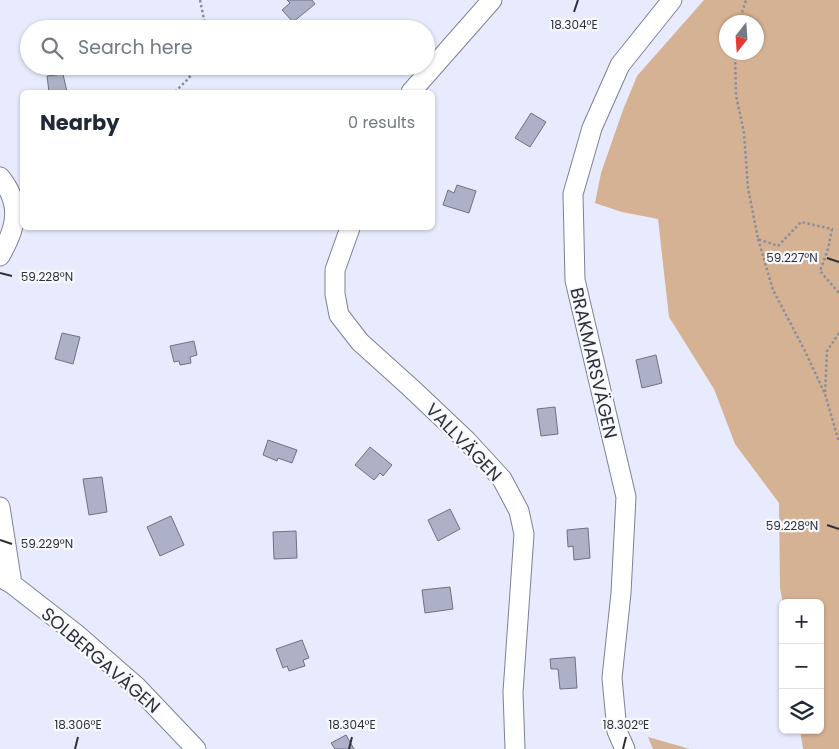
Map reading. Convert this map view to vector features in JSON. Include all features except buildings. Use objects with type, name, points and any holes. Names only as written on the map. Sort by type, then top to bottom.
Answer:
[{"type":"street","points":[[435,64],[492,0]]},
{"type":"street","name":"BRAKMARSVÄGEN","points":[[625,749],[617,731],[612,678],[621,593],[626,497],[575,280],[573,194],[592,128],[620,65],[672,0]]},
{"type":"street","points":[[412,90],[425,75]]},
{"type":"street","points":[[0,176],[8,186],[15,209],[13,227],[0,256]]},
{"type":"street","name":"VALLVÄGEN","points":[[349,230],[335,270],[339,315],[360,342],[473,447],[502,479],[519,511],[524,534],[512,692],[515,749]]},
{"type":"street","points":[[0,506],[6,580]]},
{"type":"street","name":"SOLBERGAVÄGEN","points":[[6,580],[75,633],[137,687],[196,749]]},
{"type":"path","points":[[200,0],[204,20]]},
{"type":"path","points":[[741,15],[746,0]]},
{"type":"path","points":[[734,60],[736,95],[744,133],[748,188],[758,239],[773,290],[825,394],[839,442]]},
{"type":"path","points":[[178,90],[190,75]]},
{"type":"path","points":[[758,239],[778,246],[801,222],[832,229],[828,249],[820,271],[839,293]]},
{"type":"path","points":[[825,394],[827,351],[839,333]]},
{"type":"shaded area","points":[[704,0],[839,0],[839,749],[803,749],[801,734],[824,734],[824,599],[782,599],[780,588],[779,503],[735,444],[714,389],[669,317],[658,219],[622,212],[595,203],[601,173],[637,76]]},
{"type":"shaded area","points":[[648,737],[690,749],[653,749]]}]
